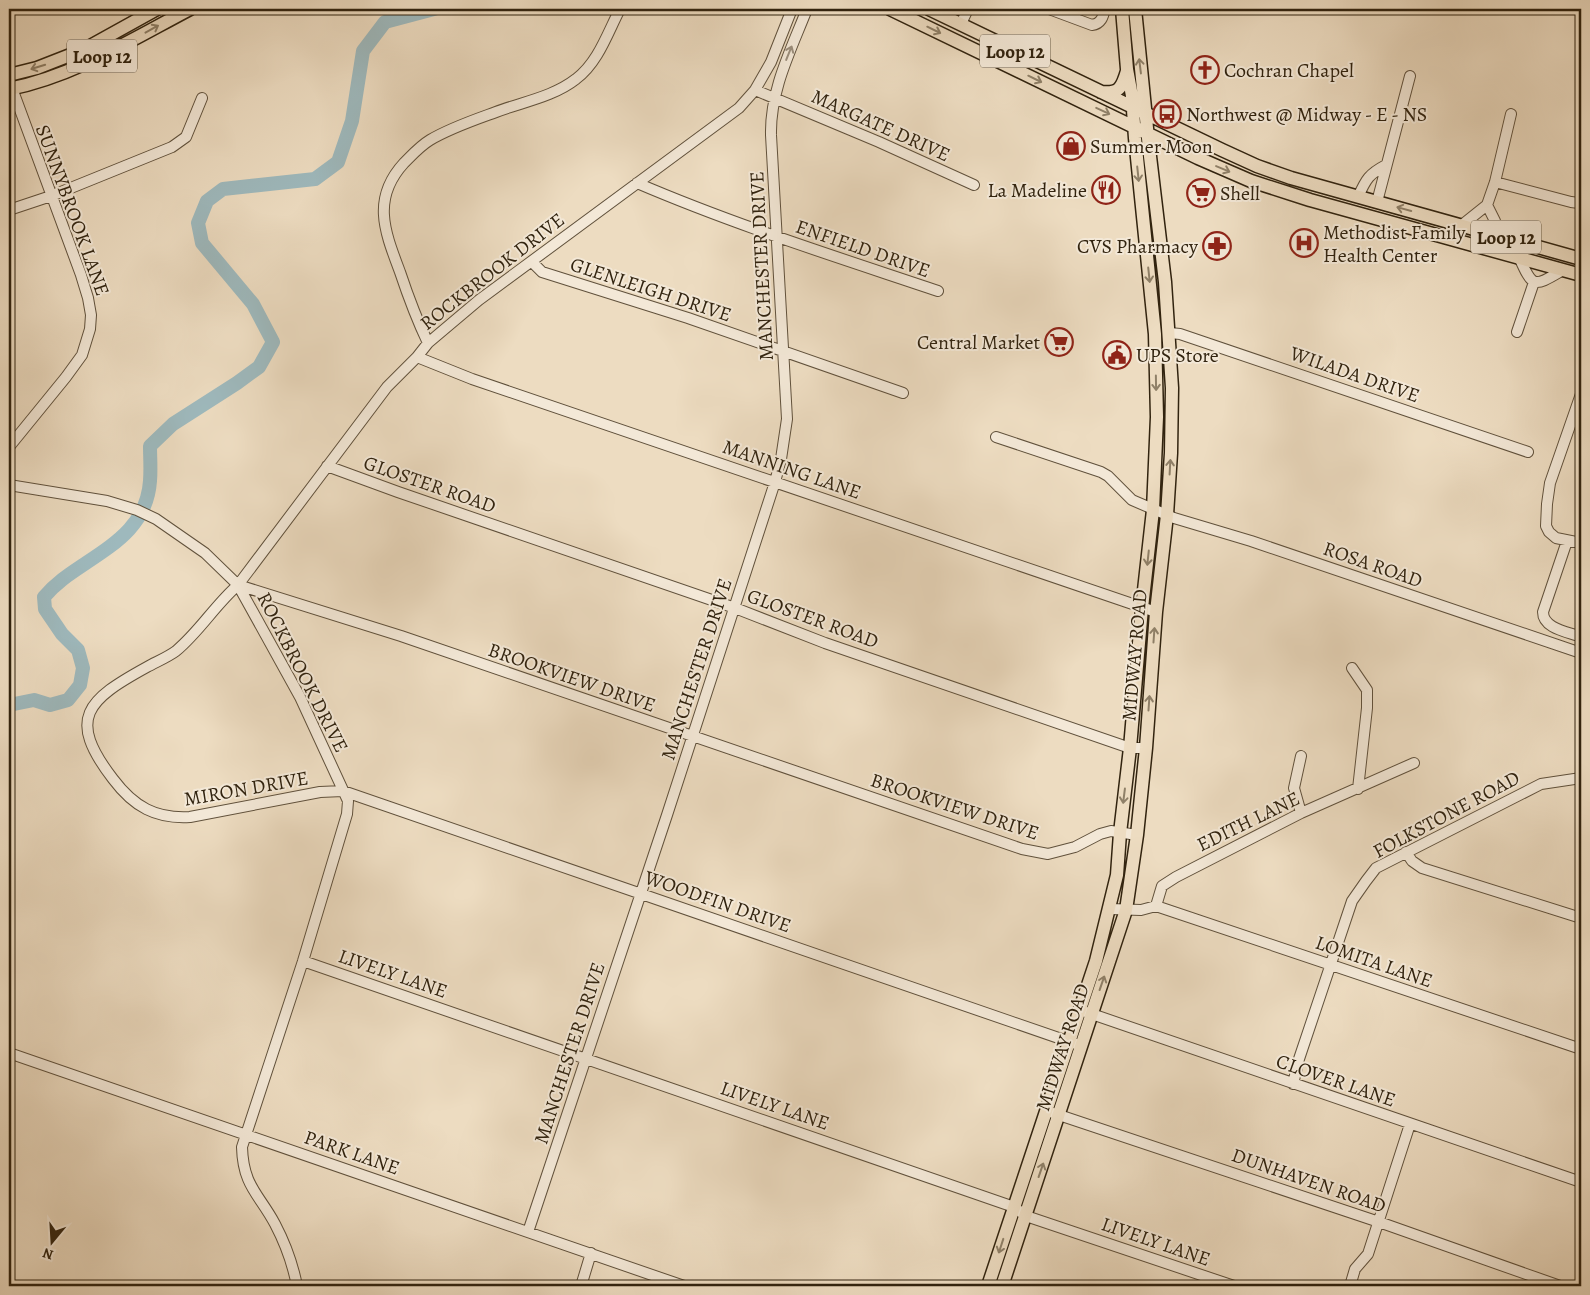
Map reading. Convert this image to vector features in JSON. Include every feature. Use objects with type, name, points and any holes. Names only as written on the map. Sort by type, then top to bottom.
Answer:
[{"type":"main road","name":"Loop 12","points":[[9,75],[37,68],[82,50],[157,9]]},
{"type":"main road","name":"Loop 12","points":[[10,86],[41,81],[95,60],[190,9]]},
{"type":"main road","name":"Loop 12","points":[[890,9],[1235,174],[1289,194],[1581,275]]},
{"type":"main road","name":"Loop 12","points":[[929,9],[1132,108],[1257,166],[1291,178],[1581,259]]},
{"type":"main road","name":"MIDWAY ROAD","points":[[1086,1012],[1117,875],[1153,510],[1157,417],[1155,334],[1122,9]]},
{"type":"main road","name":"MIDWAY ROAD","points":[[1002,1286],[1060,1115],[1076,1044],[1086,1012],[1126,910],[1137,835],[1146,748],[1156,612],[1167,515],[1172,413],[1170,333],[1135,9]]},
{"type":"main road","points":[[1101,92],[1113,93],[1120,88],[1124,83],[1127,69]]},
{"type":"main road","points":[[1289,194],[1295,188],[1326,193],[1340,192]]},
{"type":"main road","points":[[1372,217],[1377,202]]},
{"type":"main road","points":[[1146,249],[1162,248]]},
{"type":"main road","points":[[1155,334],[1170,333]]},
{"type":"main road","name":"MIDWAY ROAD","points":[[988,1286],[1046,1110],[1076,1044]]},
{"type":"street","points":[[428,343],[389,245],[385,228],[384,202],[394,177],[412,155],[434,138],[465,124],[546,95],[576,79],[596,56],[620,9]]},
{"type":"street","name":"ROCKBROOK DRIVE","points":[[297,1286],[290,1261],[275,1224],[247,1178],[242,1153],[246,1134],[303,960],[348,808],[348,801],[300,697],[238,585],[387,387],[428,343],[479,300],[739,108],[755,90],[771,62],[792,9]]},
{"type":"street","points":[[755,90],[773,98],[807,9]]},
{"type":"street","points":[[961,24],[968,9]]},
{"type":"street","points":[[1049,9],[1092,25],[1101,21],[1105,9]]},
{"type":"street","points":[[1377,202],[1410,76]]},
{"type":"street","name":"SUNNYBROOK LANE","points":[[9,447],[66,377],[82,354],[90,329],[91,314],[81,275],[10,86]]},
{"type":"street","points":[[9,210],[51,196],[172,147],[186,137],[202,98]]},
{"type":"street","name":"MARGATE DRIVE","points":[[773,98],[880,142],[974,185]]},
{"type":"street","name":"MANCHESTER DRIVE","points":[[528,1232],[735,608],[781,459],[787,419],[770,135],[773,98]]},
{"type":"street","points":[[1462,225],[1486,205],[1495,182],[1511,114]]},
{"type":"street","points":[[1358,197],[1370,174],[1386,165]]},
{"type":"street","points":[[1495,182],[1571,202],[1579,203],[1581,200]]},
{"type":"street","name":"ENFIELD DRIVE","points":[[637,184],[777,237],[938,291]]},
{"type":"street","points":[[1486,205],[1495,221],[1498,235]]},
{"type":"street","points":[[1519,257],[1528,279],[1534,282],[1541,283],[1563,270]]},
{"type":"street","name":"GLENLEIGH DRIVE","points":[[532,262],[542,272],[784,351],[903,394]]},
{"type":"street","points":[[1517,332],[1534,282]]},
{"type":"street","name":"WILADA DRIVE","points":[[1170,333],[1180,334],[1528,452]]},
{"type":"street","name":"MANNING LANE","points":[[417,357],[472,379],[1156,612]]},
{"type":"street","points":[[1581,394],[1576,426],[1550,483],[1546,526],[1549,532],[1556,538],[1581,543]]},
{"type":"street","name":"ROSA ROAD","points":[[996,437],[1101,472],[1108,476],[1132,500],[1153,510],[1251,541],[1581,653]]},
{"type":"street","name":"GLOSTER ROAD","points":[[328,466],[1130,748],[1146,748]]},
{"type":"street","name":"BROOKVIEW DRIVE","points":[[9,485],[107,501],[137,510],[156,520],[205,553],[238,585],[401,636],[692,737],[1036,852],[1048,854],[1075,848],[1100,834],[1111,831],[1137,835]]},
{"type":"street","points":[[1567,541],[1543,612],[1543,618],[1547,623],[1558,629],[1581,637]]},
{"type":"street","name":"MIRON DRIVE","points":[[238,585],[225,596],[194,635],[174,652],[124,680],[99,698],[90,711],[87,722],[87,734],[96,754],[113,780],[133,801],[157,814],[172,818],[190,817],[320,792],[343,791]]},
{"type":"street","points":[[1352,668],[1367,690],[1367,708],[1358,788]]},
{"type":"street","points":[[1301,756],[1294,788],[1301,813]]},
{"type":"street","name":"EDITH LANE","points":[[1156,906],[1162,886],[1176,877],[1301,813],[1414,763]]},
{"type":"street","name":"FOLKSTONE ROAD","points":[[1293,1084],[1299,1059],[1352,901],[1376,868],[1541,784],[1581,778]]},
{"type":"street","name":"WOODFIN DRIVE","points":[[343,791],[1076,1044]]},
{"type":"street","points":[[1406,852],[1412,861],[1422,868],[1581,918]]},
{"type":"street","points":[[1110,909],[1141,910],[1156,906]]},
{"type":"street","name":"LOMITA LANE","points":[[1156,906],[1581,1049]]},
{"type":"street","name":"LIVELY LANE","points":[[303,960],[1014,1207],[1026,1216],[1234,1286]]},
{"type":"street","name":"CLOVER LANE","points":[[1086,1012],[1581,1182]]},
{"type":"street","name":"PARK LANE","points":[[9,1053],[684,1286]]},
{"type":"street","name":"DUNHAVEN ROAD","points":[[1046,1110],[1379,1222],[1560,1286]]},
{"type":"street","points":[[1350,1286],[1355,1269],[1368,1254],[1410,1124]]},
{"type":"street","points":[[580,1286],[591,1253]]},
{"type":"waterway","points":[[9,705],[34,700],[50,705],[68,700],[80,685],[83,668],[78,650],[62,634],[45,609],[44,597],[62,580],[118,540],[136,521],[148,496],[150,446],[173,424],[259,367],[273,342],[253,304],[202,243],[198,223],[207,201],[223,189],[315,179],[338,162],[352,121],[363,51],[385,22],[434,9]]},
{"type":"place","name":"Cochran Chapel","points":[[1205,70]]},
{"type":"place","name":"Northwest @ Midway - E - NS","points":[[1167,114]]},
{"type":"place","name":"Summer Moon","points":[[1071,146]]},
{"type":"place","name":"La Madeline","points":[[1106,190]]},
{"type":"place","name":"Shell","points":[[1201,193]]},
{"type":"place","name":"Methodist Family Health Center","points":[[1304,243]]},
{"type":"place","name":"CVS Pharmacy","points":[[1217,246]]},
{"type":"place","name":"Central Market","points":[[1059,342]]},
{"type":"place","name":"UPS Store","points":[[1117,355]]}]
